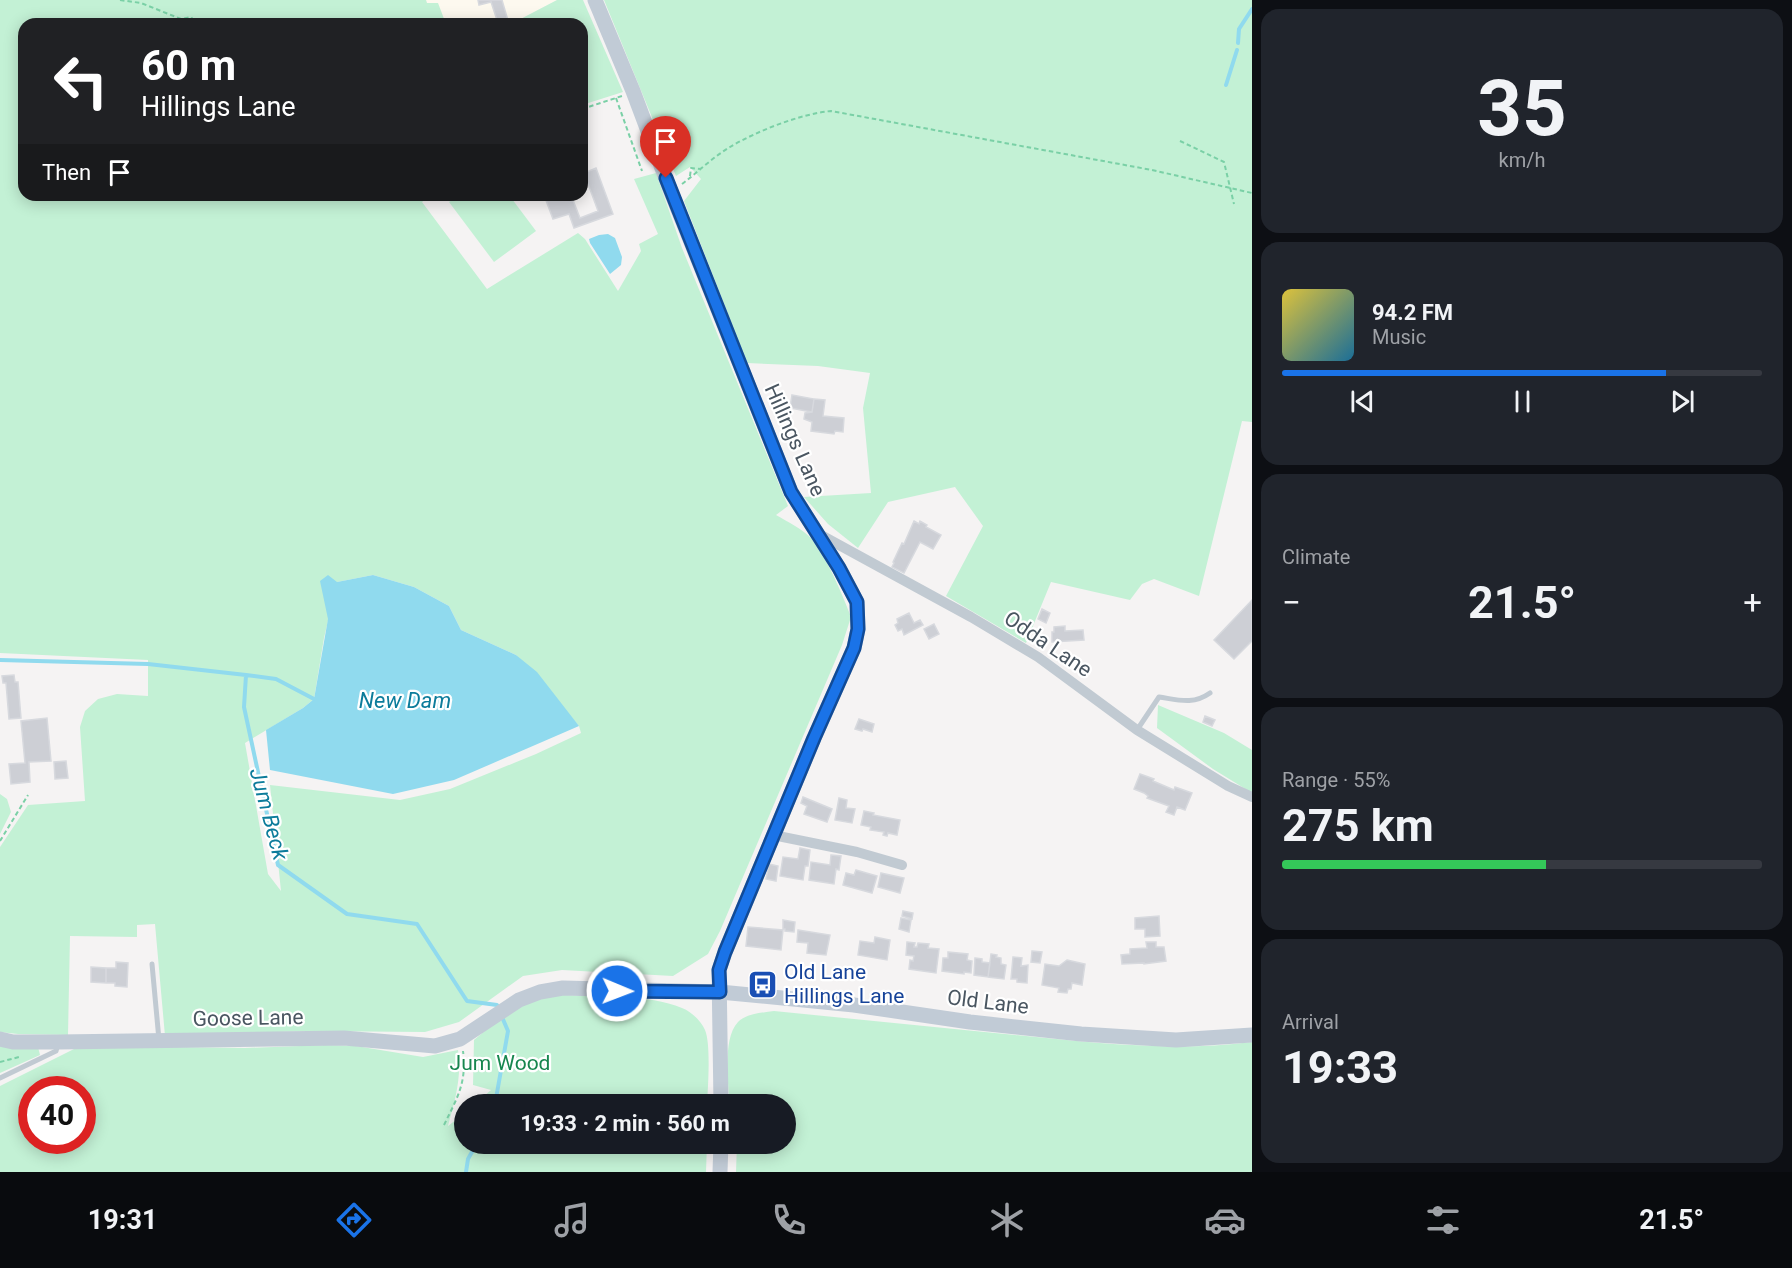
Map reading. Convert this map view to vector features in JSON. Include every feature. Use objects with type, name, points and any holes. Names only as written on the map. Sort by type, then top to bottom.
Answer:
[{"type":"street","name":"Hillings Lane","points":[[595,0],[791,492],[839,568],[857,602],[858,629],[854,648],[773,836],[719,970],[722,1094]]},
{"type":"street","name":"Odda Lane","points":[[816,532],[971,617],[1038,657],[1137,730],[1228,786],[1252,797]]},
{"type":"street","points":[[773,836],[857,852],[902,865]]},
{"type":"street","name":"Goose Lane","points":[[0,1039],[13,1042],[58,1042],[344,1038],[435,1046],[460,1039],[519,1000],[540,992],[563,988],[720,992]]},
{"type":"street","name":"Old Lane","points":[[720,992],[854,1005],[970,1022],[1081,1034],[1176,1040],[1252,1035]]},
{"type":"street","points":[[720,1172],[721,1154]]},
{"type":"lane","points":[[1137,730],[1159,696],[1175,700],[1199,701],[1210,693]]},
{"type":"lane","points":[[152,964],[159,1041]]},
{"type":"lane","points":[[0,1078],[56,1051],[58,1042]]},
{"type":"path","points":[[120,0],[141,3],[178,18]]},
{"type":"path","points":[[588,107],[616,98],[642,171]]},
{"type":"path","points":[[671,192],[729,148],[764,130],[819,112],[831,111],[1152,170],[1252,193]]},
{"type":"path","points":[[1180,141],[1224,162],[1234,204]]},
{"type":"path","points":[[689,178],[691,168],[701,169]]},
{"type":"path","points":[[0,841],[28,795]]},
{"type":"path","points":[[444,1125],[462,1088],[465,1062],[460,1039]]},
{"type":"shaded area","points":[[426,0],[557,0],[522,18],[444,18],[442,14]]},
{"type":"green space","points":[[0,0],[426,0],[427,3],[438,3],[444,18],[18,18],[18,201],[423,201],[487,289],[578,233],[585,239],[618,291],[641,251],[639,244],[658,234],[634,179],[656,173],[682,248],[788,506],[776,515],[803,531],[817,545],[834,576],[851,617],[842,645],[720,931],[708,954],[673,976],[562,970],[523,976],[459,1022],[425,1032],[307,1031],[165,1036],[155,924],[137,925],[137,937],[70,936],[68,1035],[0,1032],[0,847],[28,805],[85,801],[80,727],[85,711],[98,699],[117,694],[148,696],[148,660],[0,653]],"holes":[[[373,575],[414,587],[449,606],[461,630],[516,655],[579,726],[581,733],[450,789],[400,800],[270,785],[281,891],[268,874],[245,743],[314,699],[324,638],[337,582]]]},
{"type":"green space","points":[[557,0],[583,0],[623,92],[588,103],[588,18],[522,18]]},
{"type":"green space","points":[[604,0],[1252,0],[1252,422],[1242,421],[1199,596],[1154,579],[1142,584],[1130,600],[1051,582],[1026,643],[946,596],[983,526],[955,487],[888,502],[858,548],[828,524],[804,497],[871,493],[863,408],[870,373],[818,366],[747,363],[684,201],[701,179],[690,167],[676,176]]},
{"type":"green space","points":[[514,201],[536,231],[494,262],[449,202]]},
{"type":"green space","points":[[1158,705],[1224,733],[1252,750],[1252,793],[1213,769],[1157,728]]},
{"type":"green space","points":[[0,794],[7,799],[11,812],[0,834]]},
{"type":"green space","name":"Jum Wood","points":[[542,996],[624,997],[654,1000],[682,1008],[693,1014],[699,1020],[707,1037],[708,1094],[486,1094],[491,1090],[473,1085],[474,1040],[506,1013]]},
{"type":"green space","points":[[774,1011],[1104,1043],[1193,1046],[1252,1042],[1252,1172],[736,1172],[737,1154],[796,1154],[796,1094],[729,1094],[730,1039],[738,1022],[755,1014]]},
{"type":"green space","points":[[0,1045],[38,1047],[40,1055],[0,1073]]},
{"type":"green space","points":[[106,1046],[245,1048],[356,1046],[423,1057],[458,1050],[458,1079],[448,1126],[454,1121],[454,1154],[707,1154],[706,1172],[0,1172],[0,1086],[18,1077],[18,1154],[96,1154],[96,1076],[20,1076],[76,1048]]},
{"type":"water","points":[[608,234],[615,238],[622,257],[621,265],[610,274],[589,239]]},
{"type":"water","name":"New Dam","points":[[328,575],[337,582],[373,575],[414,587],[449,606],[461,630],[516,655],[537,672],[579,726],[454,780],[393,794],[270,770],[266,730],[314,699],[328,619],[320,581]]},
{"type":"building","points":[[478,0],[502,0],[507,18],[496,18],[491,2],[479,5]]},
{"type":"building","points":[[596,168],[613,214],[574,228],[569,214],[553,219],[546,201],[573,201],[580,218],[598,211],[588,184],[588,171]]},
{"type":"building","points":[[792,395],[814,399],[812,412],[790,408]]},
{"type":"building","points":[[814,399],[825,400],[823,416],[844,418],[843,432],[835,431],[834,434],[811,431],[812,422],[804,419],[805,413],[812,412]]},
{"type":"building","points":[[914,521],[919,524],[920,521],[941,535],[933,549],[920,542],[904,573],[892,567]]},
{"type":"building","points":[[1252,600],[1252,641],[1234,659],[1214,640]]},
{"type":"building","points":[[1042,609],[1050,613],[1046,623],[1038,619]]},
{"type":"building","points":[[909,613],[914,623],[920,620],[923,625],[904,635],[902,629],[898,631],[895,625],[898,623],[897,619]]},
{"type":"building","points":[[934,624],[939,634],[929,639],[924,629]]},
{"type":"building","points":[[1065,626],[1065,631],[1083,630],[1084,640],[1052,642],[1054,627]]},
{"type":"building","points":[[14,675],[15,682],[18,682],[21,718],[9,719],[6,683],[3,683],[2,676]]},
{"type":"building","points":[[1205,716],[1215,720],[1212,726],[1203,722]]},
{"type":"building","points":[[47,718],[51,761],[29,762],[30,782],[11,784],[9,764],[25,763],[21,721]]},
{"type":"building","points":[[859,719],[874,724],[872,732],[855,729]]},
{"type":"building","points":[[66,761],[68,778],[55,779],[54,762]]},
{"type":"building","points":[[1140,774],[1174,790],[1175,787],[1192,793],[1185,810],[1177,807],[1174,815],[1166,812],[1169,806],[1147,798],[1148,796],[1144,793],[1134,789]]},
{"type":"building","points":[[803,797],[832,809],[827,822],[804,814],[807,806],[801,803]]},
{"type":"building","points":[[839,798],[847,800],[846,808],[855,809],[852,823],[835,820]]},
{"type":"building","points":[[864,811],[900,820],[897,835],[888,833],[887,836],[883,835],[884,832],[870,830],[871,827],[861,825]]},
{"type":"building","points":[[800,848],[810,850],[803,880],[780,876],[783,857],[798,859]]},
{"type":"building","points":[[831,855],[841,856],[834,884],[809,880],[811,862],[830,865]]},
{"type":"building","points":[[769,864],[778,866],[776,881],[766,879]]},
{"type":"building","points":[[856,870],[877,876],[872,893],[843,885],[846,873],[854,875]]},
{"type":"building","points":[[881,873],[904,878],[900,893],[878,887]]},
{"type":"building","points":[[903,911],[913,913],[912,919],[902,916]]},
{"type":"building","points":[[1159,916],[1160,936],[1145,937],[1145,929],[1135,929],[1135,918]]},
{"type":"building","points":[[901,918],[911,920],[909,932],[899,929]]},
{"type":"building","points":[[783,920],[795,922],[794,932],[783,929]]},
{"type":"building","points":[[748,927],[783,930],[781,950],[746,946]]},
{"type":"building","points":[[798,930],[830,935],[826,955],[807,953],[808,943],[797,942]]},
{"type":"building","points":[[875,937],[890,940],[887,960],[858,955],[860,941],[874,943]]},
{"type":"building","points":[[907,942],[915,943],[914,947],[917,947],[918,943],[929,944],[928,948],[939,949],[936,973],[909,969],[910,960],[913,961],[914,956],[906,955]]},
{"type":"building","points":[[1146,942],[1156,942],[1156,947],[1164,947],[1166,961],[1122,964],[1121,955],[1130,954],[1130,949],[1147,948]]},
{"type":"building","points":[[1032,951],[1042,952],[1040,963],[1031,962]]},
{"type":"building","points":[[948,952],[968,954],[967,960],[972,961],[971,973],[942,971],[943,958],[948,958]]},
{"type":"building","points":[[991,954],[997,955],[996,957],[1001,958],[1001,964],[1006,965],[1004,979],[988,977]]},
{"type":"building","points":[[1013,957],[1022,958],[1021,966],[1028,965],[1027,983],[1011,979]]},
{"type":"building","points":[[975,958],[990,963],[988,977],[974,975]]},
{"type":"building","points":[[1067,960],[1085,964],[1082,985],[1072,983],[1067,993],[1058,992],[1059,988],[1042,985],[1045,964],[1059,966]]},
{"type":"building","points":[[116,962],[128,963],[127,987],[106,983],[106,968],[116,968]]},
{"type":"building","points":[[91,967],[106,968],[106,983],[91,982]]},
{"type":"waterway","points":[[1238,43],[1239,29],[1252,9]]},
{"type":"waterway","points":[[1226,85],[1237,50]]},
{"type":"waterway","name":"Jum Beck","points":[[0,660],[148,664],[246,675],[276,679],[314,699]]},
{"type":"waterway","name":"Jum Beck","points":[[246,675],[244,707],[278,865],[347,914],[417,924],[467,1001],[497,1005],[499,1010]]},
{"type":"waterway","name":"Jum Beck","points":[[497,1094],[508,1031],[502,1017]]},
{"type":"waterway","name":"Jum Beck","points":[[466,1172],[471,1154]]},
{"type":"place","name":"Old Lane Hillings Lane","points":[[763,984]]},
{"type":"route","points":[[617,991],[720,992],[719,970],[725,952],[854,648],[858,629],[857,602],[839,568],[791,492],[666,178]]}]
